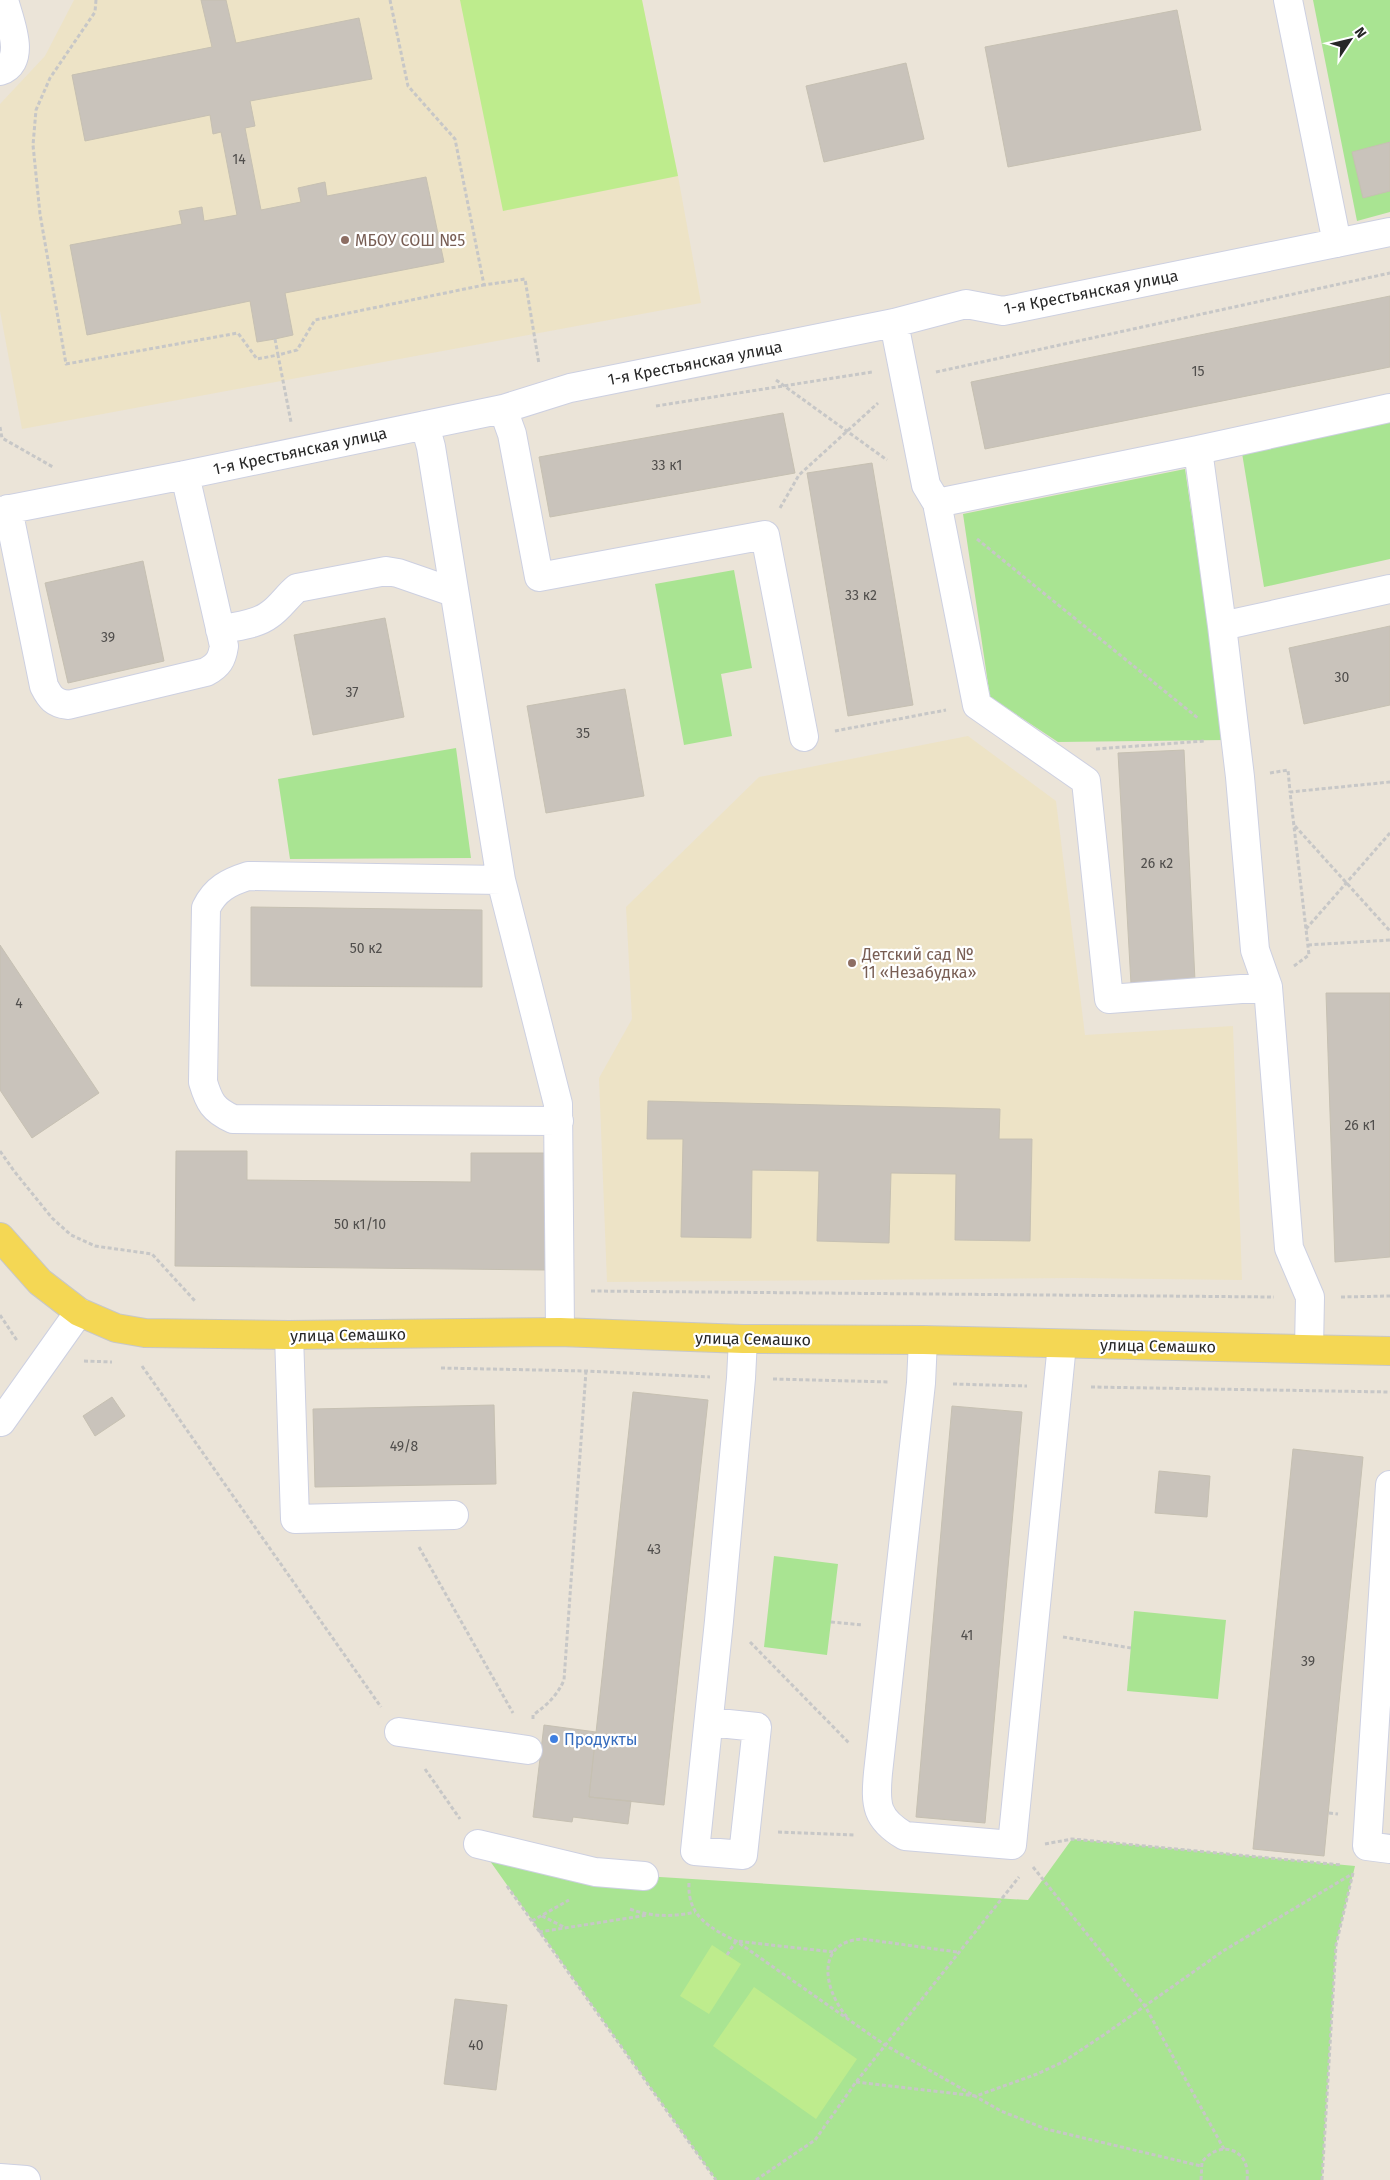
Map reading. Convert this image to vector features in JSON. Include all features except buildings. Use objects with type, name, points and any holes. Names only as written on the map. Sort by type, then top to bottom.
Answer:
[{"type":"main road","name":"улица Семашко","points":[[0,1237],[40,1282],[79,1312],[116,1328],[144,1333],[289,1335],[560,1332],[743,1340],[923,1340],[1390,1351]]},
{"type":"street","points":[[0,71],[10,67],[14,60],[15,50],[4,0]]},
{"type":"street","points":[[1288,0],[1337,243]]},
{"type":"street","name":"1-я Крестьянская улица","points":[[4,510],[185,475],[503,409],[570,388],[894,323],[966,304],[1003,311],[1390,232]]},
{"type":"street","points":[[894,323],[904,379],[935,503],[976,705],[1086,782],[1109,999],[1268,987]]},
{"type":"street","points":[[935,503],[1198,450],[1390,408]]},
{"type":"street","points":[[503,409],[512,434],[539,578],[765,535],[804,737]]},
{"type":"street","points":[[425,425],[431,448],[501,880],[558,1104],[560,1332]]},
{"type":"street","points":[[1198,450],[1222,626],[1230,739],[1255,950],[1268,987],[1289,1248],[1310,1297],[1309,1349]]},
{"type":"street","points":[[4,510],[44,686],[50,697],[57,704],[68,704],[206,672],[217,666],[223,656],[224,646],[185,475]]},
{"type":"street","points":[[220,630],[258,621],[269,616],[289,594],[298,588],[386,571],[398,573],[453,592]]},
{"type":"street","points":[[1222,626],[1390,589]]},
{"type":"street","points":[[501,880],[248,876],[220,888],[211,898],[206,908],[203,1082],[208,1097],[218,1113],[233,1119],[559,1121]]},
{"type":"street","points":[[0,1438],[0,1422],[79,1312]]},
{"type":"street","points":[[289,1335],[295,1519],[454,1515]]},
{"type":"street","points":[[709,1722],[757,1727],[743,1855],[695,1851],[720,1611],[743,1340]]},
{"type":"street","points":[[923,1340],[921,1383],[878,1773],[878,1808],[892,1829],[905,1836],[1012,1845],[1062,1344]]},
{"type":"street","points":[[1370,1854],[1390,1485]]},
{"type":"street","points":[[398,1732],[528,1750]]},
{"type":"street","points":[[478,1844],[594,1872],[644,1876]]},
{"type":"street","points":[[0,2178],[26,2180]]},
{"type":"path","points":[[96,0],[94,12],[50,78],[36,110],[33,145],[40,214],[66,364],[238,333],[257,359],[297,350],[315,320],[484,285],[524,279],[539,367]]},
{"type":"path","points":[[390,0],[408,86],[455,139],[484,285]]},
{"type":"path","points":[[653,407],[876,371],[904,379],[1390,273]]},
{"type":"path","points":[[275,339],[296,452]]},
{"type":"path","points":[[739,354],[847,432],[968,532],[1230,739]]},
{"type":"path","points":[[765,535],[799,475],[904,379]]},
{"type":"path","points":[[804,737],[976,705]]},
{"type":"path","points":[[1057,761],[1102,748],[1230,739]]},
{"type":"path","points":[[1268,987],[1309,954],[1290,792],[1390,782]]},
{"type":"path","points":[[1294,826],[1390,931]]},
{"type":"path","points":[[1306,929],[1390,833]]},
{"type":"path","points":[[1308,945],[1390,940]]},
{"type":"path","points":[[0,1151],[52,1218],[71,1235],[95,1246],[152,1254],[198,1304]]},
{"type":"path","points":[[559,1299],[591,1290],[1310,1297],[1390,1296]]},
{"type":"path","points":[[528,1750],[533,1716],[548,1704],[558,1692],[564,1680],[586,1371],[921,1383],[1390,1392]]},
{"type":"path","points":[[402,1516],[511,1713],[519,1714]]},
{"type":"path","points":[[720,1611],[878,1773]]},
{"type":"path","points":[[1033,1633],[1131,1648]]},
{"type":"path","points":[[526,1715],[533,1716]]},
{"type":"path","points":[[747,1831],[856,1835]]},
{"type":"path","points":[[1012,1845],[1034,1846],[1072,1839],[1370,1854]]},
{"type":"path","points":[[695,1851],[689,1884],[690,1904],[702,1920],[736,1941],[885,2045],[1001,2111],[1046,2129],[1201,2166]]},
{"type":"path","points":[[856,2082],[976,2096],[1036,2074],[1063,2062],[1231,1946],[1353,1874],[1370,1854]]},
{"type":"path","points":[[756,2180],[815,2140],[856,2082],[1031,1864],[1145,2006],[1224,2149]]},
{"type":"path","points":[[1322,2180],[1336,1945],[1353,1874]]},
{"type":"path","points":[[540,1932],[651,1915]]},
{"type":"path","points":[[542,1916],[567,1928]]},
{"type":"path","points":[[851,2021],[836,2002],[827,1970],[828,1960],[842,1943],[851,1939],[863,1939],[958,1953]]},
{"type":"path","points":[[736,1941],[833,1952]]},
{"type":"path","points":[[727,1955],[736,1941]]},
{"type":"path","points":[[1201,2180],[1201,2166],[1207,2156],[1214,2151],[1224,2149],[1236,2152],[1242,2158],[1248,2172],[1248,2180]]},
{"type":"shaded area","name":"МБОУ СОШ №5","points":[[74,0],[642,0],[678,176],[701,303],[22,429],[0,311],[0,104],[45,56]]},
{"type":"shaded area","name":"Детский сад № 11 «Незабудка»","points":[[968,736],[1056,801],[1085,1035],[1233,1026],[1242,1280],[1074,1278],[607,1282],[599,1078],[632,1019],[626,907],[759,777]]},
{"type":"green space","points":[[460,0],[642,0],[678,176],[503,211]]},
{"type":"green space","points":[[1313,0],[1390,0],[1390,212],[1357,221]]},
{"type":"green space","points":[[1390,420],[1390,559],[1264,587],[1242,453]]},
{"type":"green space","points":[[1185,469],[1225,740],[1058,742],[990,697],[963,514]]},
{"type":"green space","points":[[734,570],[752,668],[721,674],[732,736],[684,745],[655,584]]},
{"type":"green space","points":[[456,748],[471,858],[290,859],[278,779]]},
{"type":"green space","points":[[774,1556],[838,1564],[827,1655],[764,1647]]},
{"type":"green space","points":[[1134,1611],[1226,1620],[1218,1699],[1127,1691]]},
{"type":"green space","points":[[1072,1839],[1355,1866],[1336,1945],[1322,2180],[716,2180],[478,1844],[644,1876],[1028,1900]]},
{"type":"green space","points":[[712,1945],[741,1964],[709,2014],[680,1996]]},
{"type":"green space","points":[[754,1987],[857,2059],[816,2119],[713,2046]]},
{"type":"place","name":"МБОУ СОШ №5","points":[[345,240]]},
{"type":"place","name":"Детский сад № 11 «Незабудка»","points":[[852,963]]},
{"type":"place","name":"Продукты","points":[[554,1739]]}]
